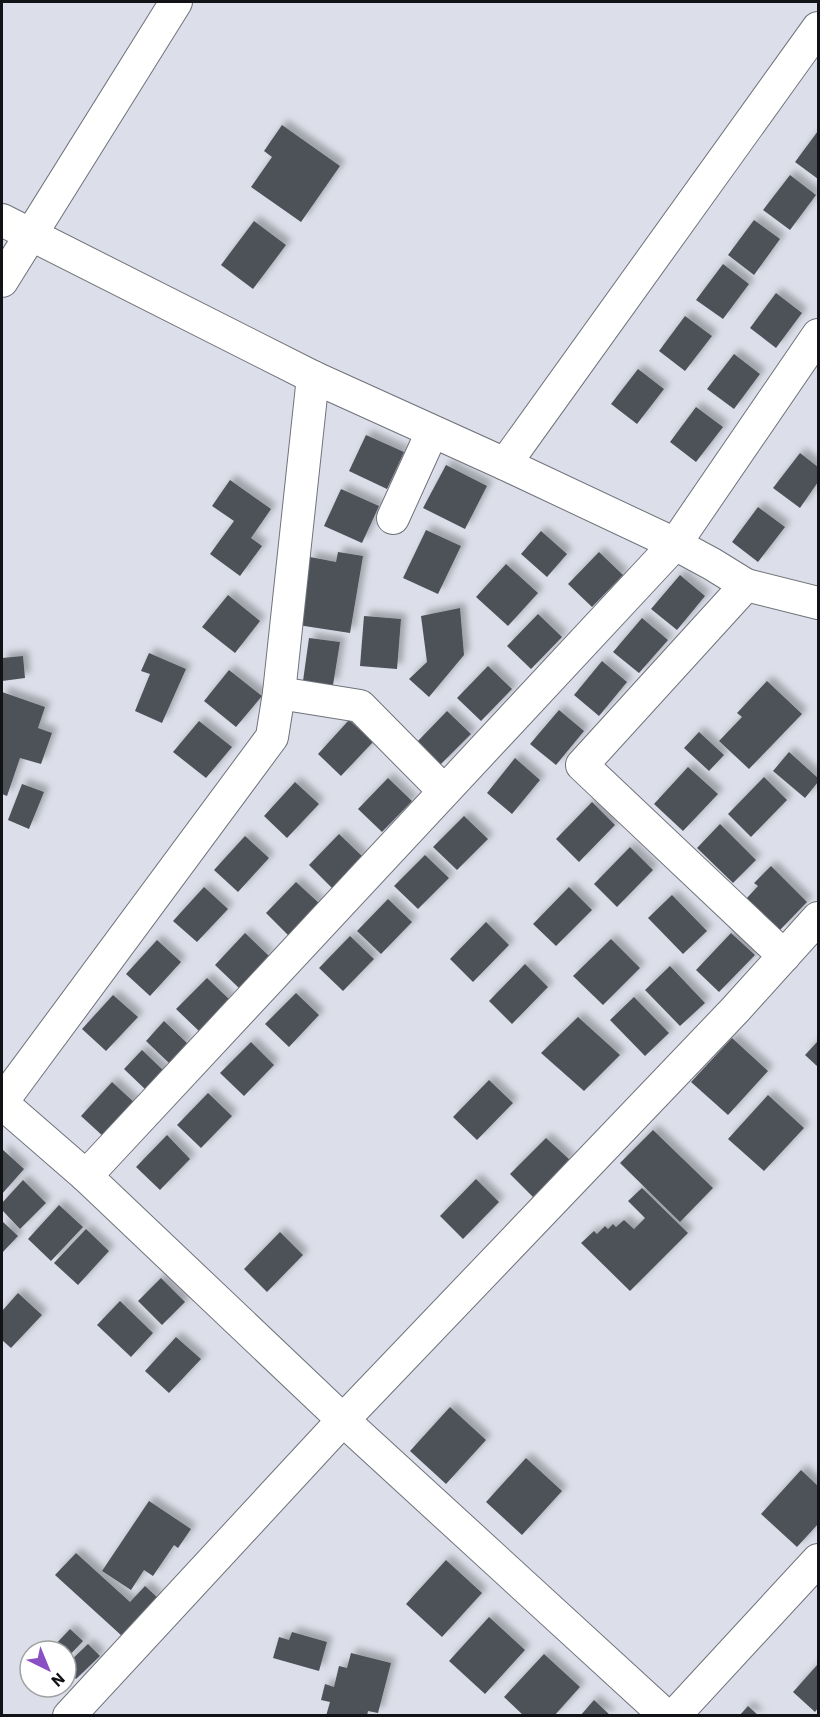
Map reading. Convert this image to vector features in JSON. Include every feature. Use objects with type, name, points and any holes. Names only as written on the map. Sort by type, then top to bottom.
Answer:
[{"type":"street","points":[[2,280],[176,2]]},
{"type":"street","points":[[505,464],[819,28]]},
{"type":"street","points":[[2,220],[313,377],[675,544],[746,585],[819,603]]},
{"type":"street","points":[[2,256],[32,234]]},
{"type":"street","points":[[86,1176],[675,544],[819,335]]},
{"type":"street","points":[[313,377],[279,693],[272,737],[2,1102],[86,1176],[343,1420],[666,1716]]},
{"type":"street","points":[[393,518],[432,432]]},
{"type":"street","points":[[746,585],[582,765],[784,956]]},
{"type":"street","points":[[279,693],[360,706],[444,791]]},
{"type":"street","points":[[69,1716],[343,1420],[617,1134],[819,918]]},
{"type":"street","points":[[674,1716],[819,1560]]},
{"type":"building","points":[[282,125],[340,166],[301,222],[251,187],[272,157],[264,151]]},
{"type":"building","points":[[818,131],[818,179],[795,162]]},
{"type":"building","points":[[790,175],[816,195],[790,230],[763,210]]},
{"type":"building","points":[[754,220],[780,239],[754,275],[728,255]]},
{"type":"building","points":[[254,221],[286,245],[253,289],[221,265]]},
{"type":"building","points":[[723,264],[749,284],[723,319],[696,300]]},
{"type":"building","points":[[776,293],[802,313],[776,348],[750,328]]},
{"type":"building","points":[[685,316],[712,336],[685,371],[659,351]]},
{"type":"building","points":[[734,354],[760,374],[734,409],[707,389]]},
{"type":"building","points":[[638,369],[664,389],[637,424],[611,404]]},
{"type":"building","points":[[696,407],[723,427],[696,462],[670,442]]},
{"type":"building","points":[[366,435],[404,452],[387,489],[349,471]]},
{"type":"building","points":[[800,453],[818,467],[818,482],[800,508],[773,488]]},
{"type":"building","points":[[446,465],[487,486],[465,529],[423,508]]},
{"type":"building","points":[[230,480],[271,509],[251,538],[262,546],[240,576],[210,554],[234,521],[212,506]]},
{"type":"building","points":[[341,489],[379,506],[362,543],[324,526]]},
{"type":"building","points":[[758,507],[785,527],[758,562],[732,542]]},
{"type":"building","points":[[426,530],[461,546],[438,594],[403,578]]},
{"type":"building","points":[[541,531],[567,554],[547,577],[521,554]]},
{"type":"building","points":[[338,552],[363,556],[350,633],[298,625],[310,557],[336,562]]},
{"type":"building","points":[[599,552],[623,575],[592,607],[568,584]]},
{"type":"building","points":[[506,564],[538,593],[508,626],[476,597]]},
{"type":"building","points":[[680,575],[705,596],[677,630],[651,609]]},
{"type":"building","points":[[228,595],[260,621],[235,653],[202,627]]},
{"type":"building","points":[[460,608],[464,655],[429,697],[409,679],[427,662],[421,616]]},
{"type":"building","points":[[538,614],[562,637],[531,669],[507,646]]},
{"type":"building","points":[[364,616],[401,619],[397,669],[360,666]]},
{"type":"building","points":[[642,618],[668,640],[639,673],[613,652]]},
{"type":"building","points":[[309,638],[340,642],[333,685],[303,681]]},
{"type":"building","points":[[149,653],[186,669],[162,723],[135,711],[150,674],[141,671]]},
{"type":"building","points":[[23,656],[25,678],[2,681],[2,658]]},
{"type":"building","points":[[602,661],[627,682],[599,716],[574,695]]},
{"type":"building","points":[[488,666],[512,689],[481,721],[457,698]]},
{"type":"building","points":[[229,670],[262,696],[236,727],[204,701]]},
{"type":"building","points":[[767,681],[802,714],[749,769],[719,741],[742,717],[737,713]]},
{"type":"building","points":[[2,692],[45,707],[38,728],[52,733],[41,764],[20,758],[7,796],[2,794]]},
{"type":"building","points":[[559,710],[584,731],[556,765],[530,744]]},
{"type":"building","points":[[447,711],[471,734],[440,765],[417,742]]},
{"type":"building","points":[[349,720],[373,742],[341,776],[318,754]]},
{"type":"building","points":[[199,721],[232,747],[206,778],[173,752]]},
{"type":"building","points":[[699,732],[724,755],[709,771],[684,748]]},
{"type":"building","points":[[789,752],[818,778],[818,782],[805,798],[773,771]]},
{"type":"building","points":[[515,758],[540,780],[512,814],[487,793]]},
{"type":"building","points":[[688,767],[718,794],[683,831],[654,804]]},
{"type":"building","points":[[764,777],[787,800],[751,837],[728,814]]},
{"type":"building","points":[[388,778],[412,801],[382,832],[358,809]]},
{"type":"building","points":[[295,782],[319,804],[287,838],[264,816]]},
{"type":"building","points":[[22,784],[44,792],[29,829],[8,820]]},
{"type":"building","points":[[592,802],[615,825],[579,862],[556,839]]},
{"type":"building","points":[[464,816],[488,839],[457,870],[433,847]]},
{"type":"building","points":[[720,824],[756,860],[733,883],[697,848]]},
{"type":"building","points":[[339,834],[363,857],[332,888],[309,865]]},
{"type":"building","points":[[245,836],[269,858],[238,892],[214,870]]},
{"type":"building","points":[[630,847],[653,870],[617,907],[594,884]]},
{"type":"building","points":[[425,855],[449,878],[418,909],[394,886]]},
{"type":"building","points":[[771,866],[807,902],[780,930],[746,899],[758,886],[754,883]]},
{"type":"building","points":[[296,882],[320,904],[289,936],[266,913]]},
{"type":"building","points":[[204,887],[228,909],[197,942],[173,921]]},
{"type":"building","points":[[569,887],[592,910],[556,946],[533,924]]},
{"type":"building","points":[[672,895],[707,931],[683,954],[648,918]]},
{"type":"building","points":[[388,899],[412,922],[381,954],[357,931]]},
{"type":"building","points":[[486,922],[509,945],[473,982],[450,959]]},
{"type":"building","points":[[245,933],[269,956],[239,988],[215,965]]},
{"type":"building","points":[[731,933],[755,955],[719,992],[696,970]]},
{"type":"building","points":[[350,936],[374,959],[343,991],[319,968]]},
{"type":"building","points":[[611,939],[640,968],[603,1005],[573,976]]},
{"type":"building","points":[[157,940],[181,962],[150,996],[126,974]]},
{"type":"building","points":[[525,964],[548,987],[512,1024],[489,1001]]},
{"type":"building","points":[[670,966],[705,1003],[680,1026],[645,990]]},
{"type":"building","points":[[207,978],[231,1001],[200,1032],[176,1009]]},
{"type":"building","points":[[296,993],[319,1015],[289,1047],[265,1024]]},
{"type":"building","points":[[113,995],[138,1017],[106,1051],[82,1029]]},
{"type":"building","points":[[634,997],[669,1033],[645,1056],[610,1020]]},
{"type":"building","points":[[578,1017],[620,1055],[584,1091],[541,1053]]},
{"type":"building","points":[[164,1021],[187,1043],[169,1063],[146,1041]]},
{"type":"building","points":[[732,1038],[768,1071],[728,1115],[691,1082]]},
{"type":"building","points":[[818,1041],[818,1067],[805,1055]]},
{"type":"building","points":[[251,1042],[274,1065],[244,1096],[220,1073]]},
{"type":"building","points":[[142,1050],[165,1072],[147,1091],[124,1069]]},
{"type":"building","points":[[489,1080],[513,1103],[477,1140],[453,1117]]},
{"type":"building","points":[[112,1082],[136,1104],[105,1138],[81,1116]]},
{"type":"building","points":[[208,1093],[232,1116],[201,1148],[177,1125]]},
{"type":"building","points":[[768,1095],[804,1128],[764,1171],[728,1139]]},
{"type":"building","points":[[653,1130],[713,1188],[680,1222],[620,1163]]},
{"type":"building","points":[[167,1135],[190,1159],[160,1190],[136,1167]]},
{"type":"building","points":[[546,1138],[570,1160],[533,1197],[510,1174]]},
{"type":"building","points":[[2,1149],[24,1169],[2,1194]]},
{"type":"building","points":[[476,1179],[499,1202],[463,1239],[440,1216]]},
{"type":"building","points":[[23,1180],[46,1203],[20,1229],[2,1210],[2,1203]]},
{"type":"building","points":[[642,1188],[688,1233],[630,1291],[581,1243],[594,1231],[597,1234],[605,1226],[608,1229],[613,1224],[616,1227],[624,1220],[634,1229],[645,1218],[628,1201]]},
{"type":"building","points":[[59,1205],[83,1227],[51,1261],[28,1239]]},
{"type":"building","points":[[2,1221],[18,1236],[2,1253]]},
{"type":"building","points":[[86,1229],[109,1251],[78,1285],[54,1263]]},
{"type":"building","points":[[280,1232],[303,1255],[267,1292],[244,1269]]},
{"type":"building","points":[[161,1278],[185,1302],[162,1325],[138,1301]]},
{"type":"building","points":[[18,1293],[42,1315],[11,1348],[2,1340],[2,1311]]},
{"type":"building","points":[[120,1301],[153,1333],[131,1357],[97,1325]]},
{"type":"building","points":[[176,1337],[201,1359],[169,1393],[145,1371]]},
{"type":"building","points":[[450,1407],[486,1440],[446,1484],[410,1451]]},
{"type":"building","points":[[526,1458],[562,1491],[522,1535],[486,1502]]},
{"type":"building","points":[[801,1470],[818,1486],[818,1524],[797,1547],[761,1514]]},
{"type":"building","points":[[149,1501],[191,1529],[178,1548],[174,1545],[153,1576],[144,1570],[131,1590],[102,1571]]},
{"type":"building","points":[[76,1553],[130,1602],[145,1586],[158,1598],[122,1636],[55,1575]]},
{"type":"building","points":[[446,1560],[482,1593],[442,1637],[406,1604]]},
{"type":"building","points":[[489,1617],[525,1650],[485,1694],[449,1661]]},
{"type":"building","points":[[70,1629],[83,1641],[78,1646],[78,1639],[61,1639]]},
{"type":"building","points":[[292,1632],[327,1642],[319,1671],[273,1658],[279,1637],[289,1640]]},
{"type":"building","points":[[88,1644],[100,1656],[78,1677],[78,1654]]},
{"type":"building","points":[[351,1653],[391,1663],[378,1713],[368,1711],[367,1716],[326,1716],[330,1702],[321,1700],[325,1684],[334,1687],[339,1666],[347,1668]]},
{"type":"building","points":[[544,1654],[580,1687],[554,1716],[524,1716],[504,1697]]},
{"type":"building","points":[[818,1664],[818,1708],[815,1712],[793,1692]]},
{"type":"building","points":[[594,1700],[611,1716],[580,1716]]},
{"type":"building","points":[[748,1706],[759,1716],[739,1716]]}]
